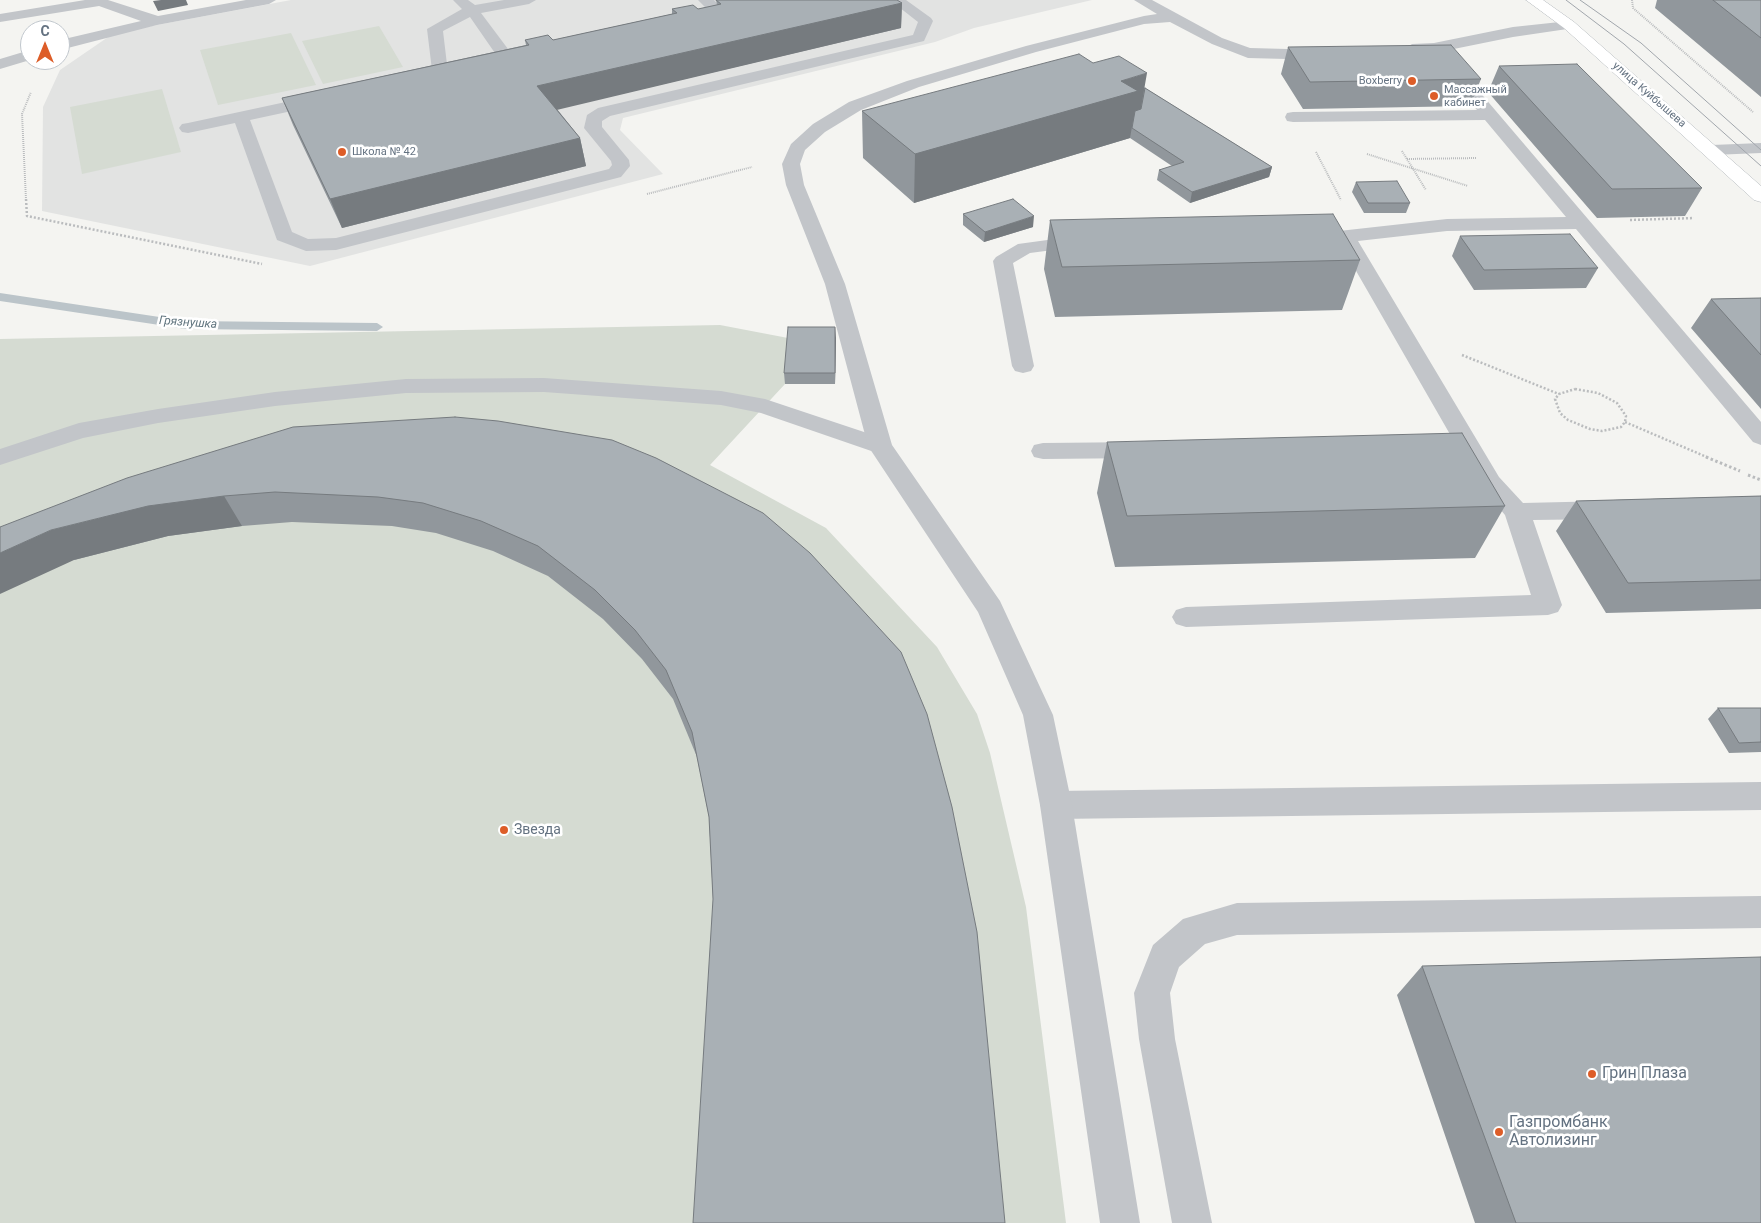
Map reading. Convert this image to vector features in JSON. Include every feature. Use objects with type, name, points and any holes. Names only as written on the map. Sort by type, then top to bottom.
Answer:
[{"type":"main road","name":"улица Куйбышева","points":[[1533,0],[1569,25],[1712,150],[1761,196]]},
{"type":"street","points":[[70,43],[157,21],[269,0]]},
{"type":"street","points":[[459,0],[472,10],[503,53]]},
{"type":"street","points":[[393,84],[440,73],[435,29],[472,10],[529,0]]},
{"type":"street","points":[[241,117],[284,236],[306,245],[336,244],[615,172],[621,166],[620,160],[593,128],[593,119],[604,112],[919,38],[926,21],[897,0]]},
{"type":"street","points":[[1141,0],[1217,41],[1248,53],[1288,56],[1336,54]]},
{"type":"street","points":[[0,18],[100,2],[157,21]]},
{"type":"street","points":[[695,13],[710,5],[732,6]]},
{"type":"street","points":[[1120,1223],[1056,805],[1038,715],[990,608],[880,446],[835,284],[795,185],[791,164],[797,148],[819,128],[855,106],[913,84],[1031,49],[1144,20],[1175,17]]},
{"type":"street","points":[[1394,50],[1434,48],[1513,32],[1569,25]]},
{"type":"street","points":[[1434,48],[1761,437]]},
{"type":"street","points":[[485,56],[522,49]]},
{"type":"street","points":[[0,64],[20,58]]},
{"type":"street","points":[[440,66],[458,62]]},
{"type":"street","points":[[188,128],[336,96]]},
{"type":"street","points":[[1293,117],[1490,115]]},
{"type":"street","points":[[1712,150],[1761,148]]},
{"type":"street","points":[[1308,238],[1347,238],[1446,225],[1579,222]]},
{"type":"street","points":[[1186,617],[1548,605],[1517,512],[1490,483],[1469,444],[1347,238]]},
{"type":"street","points":[[1023,366],[1003,261],[1025,248],[1077,241],[1106,241]]},
{"type":"street","points":[[0,457],[80,432],[158,416],[275,400],[406,386],[544,385],[721,398],[765,406],[880,446]]},
{"type":"street","points":[[1439,444],[1469,444]]},
{"type":"street","points":[[1043,451],[1162,449]]},
{"type":"street","points":[[1517,512],[1634,509]]},
{"type":"street","points":[[1056,805],[1761,796]]},
{"type":"street","points":[[1192,1223],[1157,1039],[1152,993],[1165,956],[1195,930],[1236,919],[1761,912]]},
{"type":"path","points":[[1632,0],[1632,8],[1754,113]]},
{"type":"path","points":[[1377,116],[1415,169],[1446,225]]},
{"type":"path","points":[[1293,117],[1306,134],[1351,219],[1347,238]]},
{"type":"path","points":[[1360,152],[1470,187]]},
{"type":"path","points":[[1407,159],[1526,158]]},
{"type":"path","points":[[1579,222],[1694,218]]},
{"type":"path","points":[[1402,330],[1559,394]]},
{"type":"path","points":[[1575,389],[1598,393],[1617,403],[1623,409],[1626,416],[1625,422],[1621,427],[1613,430],[1590,429],[1578,425],[1560,413],[1555,400],[1559,394],[1575,389]]},
{"type":"path","points":[[1625,422],[1761,480]]},
{"type":"shaded area","name":"Школа № 42","points":[[291,0],[1092,0],[974,28],[935,42],[623,118],[620,130],[663,174],[310,266],[42,211],[43,107],[60,70],[70,70],[70,63],[114,33]]},
{"type":"shaded area","points":[[379,26],[403,67],[323,84],[302,41]]},
{"type":"shaded area","points":[[291,33],[316,85],[218,105],[200,50]]},
{"type":"shaded area","points":[[162,89],[181,152],[82,174],[70,107]]},
{"type":"shaded area","name":"Звезда","points":[[720,325],[788,338],[785,384],[710,465],[826,528],[937,647],[977,714],[990,753],[1026,907],[1066,1223],[0,1223],[0,339]]},
{"type":"building","points":[[716,0],[897,0],[902,3],[537,86],[580,138],[330,199],[282,98],[529,45],[525,40],[548,35],[553,40],[677,13],[672,9],[693,5],[698,9],[721,4]]},
{"type":"building","points":[[1713,0],[1761,0],[1761,38]]},
{"type":"building","points":[[1451,45],[1481,79],[1310,82],[1288,47]]},
{"type":"building","points":[[1079,54],[1093,63],[1119,56],[1147,73],[1121,81],[1138,91],[915,154],[862,111]]},
{"type":"building","points":[[1577,64],[1702,188],[1612,189],[1499,66]]},
{"type":"building","points":[[1145,88],[1272,167],[1192,192],[1159,170],[1184,162],[1132,128],[1135,111],[1141,109]]},
{"type":"building","points":[[1397,181],[1410,203],[1368,203],[1356,182]]},
{"type":"building","points":[[1013,199],[1034,216],[985,232],[963,214]]},
{"type":"building","points":[[1333,214],[1360,260],[1062,267],[1050,220]]},
{"type":"building","points":[[1570,234],[1598,268],[1484,270],[1460,236]]},
{"type":"building","points":[[1761,298],[1761,355],[1711,299]]},
{"type":"building","points":[[788,327],[835,327],[835,373],[784,373]]},
{"type":"building","points":[[455,417],[498,421],[612,440],[656,458],[763,513],[810,553],[901,652],[927,714],[952,807],[977,932],[1005,1223],[693,1223],[713,899],[709,817],[692,732],[666,670],[635,630],[595,590],[538,546],[481,521],[423,503],[378,497],[275,492],[224,496],[148,506],[51,530],[0,553],[0,527],[127,478],[293,427]]},
{"type":"building","points":[[1462,433],[1505,506],[1127,516],[1107,442]]},
{"type":"building","points":[[1761,496],[1761,580],[1628,583],[1576,501]]},
{"type":"building","points":[[1718,708],[1761,708],[1761,742],[1739,743]]},
{"type":"building","name":"Грин Плаза","points":[[1761,957],[1761,1223],[1516,1223],[1422,966]]},
{"type":"waterway","name":"Грязнушка","points":[[0,297],[186,325],[377,327]]},
{"type":"tram line","points":[[1566,0],[1624,44],[1761,166]]},
{"type":"tram line","points":[[1580,0],[1641,43],[1761,150]]},
{"type":"place","name":"Boxberry","points":[[1412,81]]},
{"type":"place","name":"Массажный кабинет","points":[[1434,96]]},
{"type":"place","name":"Школа № 42","points":[[342,152]]},
{"type":"place","name":"Звезда","points":[[504,830]]},
{"type":"place","name":"Грин Плаза","points":[[1592,1074]]},
{"type":"place","name":"Газпромбанк Автолизинг","points":[[1499,1132]]}]
